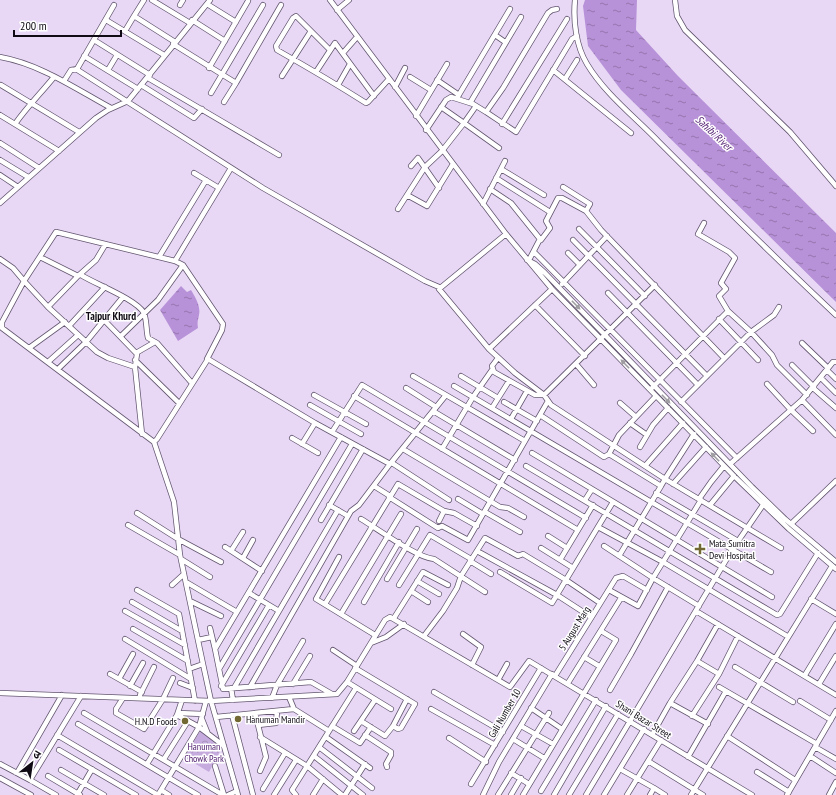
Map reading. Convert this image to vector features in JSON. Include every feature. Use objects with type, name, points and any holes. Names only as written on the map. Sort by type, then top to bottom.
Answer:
[{"type":"street","points":[[125,31],[144,0]]},
{"type":"street","points":[[152,0],[225,41]]},
{"type":"street","points":[[330,0],[426,130],[506,234],[553,291],[730,464],[789,529],[836,569]]},
{"type":"street","points":[[337,10],[349,0]]},
{"type":"street","points":[[575,0],[574,15],[577,36],[586,62],[603,84],[640,124],[836,315]]},
{"type":"street","points":[[675,0],[677,16],[685,30],[790,132],[836,186]]},
{"type":"street","points":[[209,68],[248,1]]},
{"type":"street","points":[[0,202],[96,118],[111,108],[128,101],[208,2],[236,22]]},
{"type":"street","points":[[211,94],[263,4]]},
{"type":"street","points":[[64,81],[71,70],[76,69],[114,5]]},
{"type":"street","points":[[224,102],[281,5]]},
{"type":"street","points":[[458,96],[510,10]]},
{"type":"street","points":[[486,112],[503,88],[548,13],[552,10],[557,10]]},
{"type":"street","points":[[134,16],[209,68],[236,83]]},
{"type":"street","points":[[330,50],[297,17],[293,18],[276,48],[366,103],[388,80]]},
{"type":"street","points":[[470,103],[521,17]]},
{"type":"street","points":[[502,124],[566,19]]},
{"type":"street","points":[[106,20],[164,56]]},
{"type":"street","points":[[282,76],[311,31]]},
{"type":"street","points":[[495,35],[505,42]]},
{"type":"street","points":[[437,80],[458,96],[516,132],[572,39],[577,36]]},
{"type":"street","points":[[343,53],[357,37]]},
{"type":"street","points":[[94,40],[202,109],[279,155]]},
{"type":"street","points":[[316,72],[336,43],[374,96]]},
{"type":"street","points":[[108,70],[117,55]]},
{"type":"street","points":[[84,56],[194,118],[202,109]]},
{"type":"street","points":[[0,57],[29,66],[64,81],[111,108]]},
{"type":"street","points":[[565,79],[577,60]]},
{"type":"street","points":[[338,85],[350,64]]},
{"type":"street","points":[[416,116],[447,64]]},
{"type":"street","points":[[394,88],[405,68]]},
{"type":"street","points":[[76,69],[231,168],[439,288],[489,349],[544,395],[555,408],[673,484],[781,548]]},
{"type":"street","points":[[553,70],[631,133]]},
{"type":"street","points":[[15,124],[54,77]]},
{"type":"street","points":[[410,77],[431,90]]},
{"type":"street","points":[[0,85],[79,132]]},
{"type":"street","points":[[426,130],[441,107],[450,97],[458,96]]},
{"type":"street","points":[[398,209],[425,167],[442,150],[476,106]]},
{"type":"street","points":[[441,107],[499,148]]},
{"type":"street","points":[[0,114],[59,151]]},
{"type":"street","points":[[0,143],[39,168]]},
{"type":"street","points":[[411,166],[418,158],[439,188]]},
{"type":"street","points":[[0,160],[28,177]]},
{"type":"street","points":[[483,204],[505,161]]},
{"type":"street","points":[[407,195],[428,206],[453,164]]},
{"type":"street","points":[[175,261],[231,168]]},
{"type":"street","points":[[501,169],[544,195]]},
{"type":"street","points":[[194,173],[219,188]]},
{"type":"street","points":[[0,175],[18,187]]},
{"type":"street","points":[[496,178],[550,212]]},
{"type":"street","points":[[159,257],[206,180]]},
{"type":"street","points":[[563,187],[590,202],[586,211]]},
{"type":"street","points":[[490,189],[510,203],[541,240]]},
{"type":"street","points":[[528,260],[550,228],[546,221],[557,198],[561,197],[586,211],[607,236],[724,358]]},
{"type":"street","points":[[704,223],[698,234],[729,252],[735,259],[721,283],[726,289],[719,296],[728,311],[751,332],[772,355],[779,366],[807,395]]},
{"type":"street","points":[[579,229],[645,296]]},
{"type":"street","points":[[154,442],[207,359],[222,330],[223,324],[183,265],[175,261],[56,232],[24,282],[1,327],[154,442],[171,492],[180,557],[211,701],[238,793],[228,795]]},
{"type":"street","points":[[439,288],[506,234]]},
{"type":"street","points":[[489,349],[535,305],[559,287],[607,236]]},
{"type":"street","points":[[573,240],[706,376]]},
{"type":"street","points":[[48,307],[96,260],[105,245]]},
{"type":"street","points":[[534,252],[737,458]]},
{"type":"street","points":[[568,253],[580,265]]},
{"type":"street","points":[[40,257],[105,287],[123,297],[144,313],[148,338],[155,342],[191,382]]},
{"type":"street","points":[[0,259],[13,268],[48,307],[100,354],[135,367]]},
{"type":"street","points":[[528,260],[535,264],[559,287],[606,336],[652,388],[656,396],[734,476],[836,562]]},
{"type":"street","points":[[121,336],[158,300],[183,265]]},
{"type":"street","points":[[492,370],[537,396],[544,395],[602,340],[655,285]]},
{"type":"street","points":[[29,348],[67,324],[105,287]]},
{"type":"street","points":[[608,293],[698,385]]},
{"type":"street","points":[[58,369],[105,321],[123,297]]},
{"type":"street","points":[[535,305],[585,356]]},
{"type":"street","points":[[681,402],[751,332],[774,315],[779,307]]},
{"type":"street","points":[[652,388],[728,311]]},
{"type":"street","points":[[719,319],[758,360]]},
{"type":"street","points":[[105,321],[121,336],[133,352],[137,354]]},
{"type":"street","points":[[48,362],[78,335]]},
{"type":"street","points":[[142,434],[135,360],[137,354],[155,342]]},
{"type":"street","points":[[802,343],[836,379]]},
{"type":"street","points":[[442,449],[498,358]]},
{"type":"street","points":[[207,359],[352,444],[391,463],[449,500]]},
{"type":"street","points":[[135,360],[179,403]]},
{"type":"street","points":[[730,464],[802,400],[834,361],[836,362]]},
{"type":"street","points":[[576,364],[594,385]]},
{"type":"street","points":[[792,365],[836,408]]},
{"type":"street","points":[[413,376],[525,441]]},
{"type":"street","points":[[462,376],[498,398]]},
{"type":"street","points":[[820,378],[836,393]]},
{"type":"street","points":[[492,408],[509,381]]},
{"type":"street","points":[[767,384],[813,431]]},
{"type":"street","points":[[332,432],[362,385],[586,518]]},
{"type":"street","points":[[454,386],[771,572]]},
{"type":"street","points":[[406,388],[457,424],[515,460]]},
{"type":"street","points":[[512,419],[528,391]]},
{"type":"street","points":[[314,394],[366,424]]},
{"type":"street","points":[[250,687],[352,510],[359,505],[446,395]]},
{"type":"street","points":[[354,396],[578,530]]},
{"type":"street","points":[[609,454],[619,435],[656,396]]},
{"type":"street","points":[[802,400],[836,435]]},
{"type":"street","points":[[374,486],[438,528],[442,526],[467,540],[548,401]]},
{"type":"street","points":[[504,402],[537,421]]},
{"type":"street","points":[[620,404],[636,417]]},
{"type":"street","points":[[310,405],[360,434]]},
{"type":"street","points":[[640,447],[655,422],[668,408]]},
{"type":"street","points":[[540,416],[601,456],[609,454],[661,486]]},
{"type":"street","points":[[302,444],[315,423]]},
{"type":"street","points":[[630,423],[647,435]]},
{"type":"street","points":[[645,466],[683,423]]},
{"type":"street","points":[[619,556],[656,493],[694,434]]},
{"type":"street","points":[[215,649],[341,437]]},
{"type":"street","points":[[292,438],[318,453]]},
{"type":"street","points":[[218,670],[352,444]]},
{"type":"street","points":[[673,484],[706,447]]},
{"type":"street","points":[[321,520],[363,449]]},
{"type":"street","points":[[403,449],[502,508],[509,508],[524,517]]},
{"type":"street","points":[[532,452],[772,597]]},
{"type":"street","points":[[526,466],[779,615],[818,553]]},
{"type":"street","points":[[609,590],[621,598],[638,606],[653,578],[711,482],[724,466]]},
{"type":"street","points":[[710,505],[734,476]]},
{"type":"street","points":[[791,524],[836,481]]},
{"type":"street","points":[[325,604],[399,484],[444,511],[454,513],[476,526]]},
{"type":"street","points":[[584,500],[592,489]]},
{"type":"street","points":[[656,493],[738,541]]},
{"type":"street","points":[[458,500],[520,532]]},
{"type":"street","points":[[500,572],[552,602],[613,502]]},
{"type":"street","points":[[586,795],[722,566],[746,528],[765,502]]},
{"type":"street","points":[[329,505],[348,516]]},
{"type":"street","points":[[560,560],[593,505]]},
{"type":"street","points":[[233,700],[233,688],[338,510]]},
{"type":"street","points":[[439,521],[444,511]]},
{"type":"street","points":[[137,512],[178,539],[221,562]]},
{"type":"street","points":[[340,614],[401,514]]},
{"type":"street","points":[[361,519],[418,554],[429,559],[434,559],[485,592]]},
{"type":"street","points":[[128,525],[210,577]]},
{"type":"street","points":[[598,527],[663,562],[787,636]]},
{"type":"street","points":[[388,579],[418,529]]},
{"type":"street","points":[[231,551],[243,532]]},
{"type":"street","points":[[399,585],[431,535],[491,574]]},
{"type":"street","points":[[548,536],[567,548]]},
{"type":"street","points":[[424,636],[443,611],[457,588],[461,576],[486,538],[517,555],[523,554],[600,603]]},
{"type":"street","points":[[243,558],[253,540]]},
{"type":"street","points":[[364,602],[399,542]]},
{"type":"street","points":[[604,546],[668,587],[718,624],[836,695]]},
{"type":"street","points":[[225,547],[262,571]]},
{"type":"street","points":[[541,548],[573,568]]},
{"type":"street","points":[[477,550],[591,617]]},
{"type":"street","points":[[339,557],[316,597],[340,614],[376,635]]},
{"type":"street","points":[[691,795],[774,657],[832,566]]},
{"type":"street","points":[[394,618],[424,571],[448,585]]},
{"type":"street","points":[[172,585],[184,574]]},
{"type":"street","name":"5 August Marg","points":[[484,795],[531,708],[616,578],[621,576],[647,590]]},
{"type":"street","points":[[417,581],[439,594]]},
{"type":"street","points":[[186,582],[237,612]]},
{"type":"street","points":[[610,690],[632,654],[668,587]]},
{"type":"street","points":[[137,590],[177,613],[185,645],[195,701]]},
{"type":"street","points":[[411,591],[428,602]]},
{"type":"street","points":[[249,593],[279,611]]},
{"type":"street","points":[[568,683],[621,598]]},
{"type":"street","points":[[811,599],[836,614]]},
{"type":"street","points":[[190,601],[221,616]]},
{"type":"street","points":[[132,602],[182,631]]},
{"type":"street","points":[[221,686],[269,605]]},
{"type":"street","points":[[125,611],[185,645]]},
{"type":"street","points":[[0,693],[195,701],[339,694],[388,617],[394,618],[498,680],[507,664]]},
{"type":"street","points":[[371,643],[386,636],[404,624]]},
{"type":"street","points":[[652,735],[718,624]]},
{"type":"street","points":[[805,675],[836,624]]},
{"type":"street","points":[[210,628],[221,686],[223,689],[311,682],[332,695]]},
{"type":"street","points":[[133,629],[188,662]]},
{"type":"street","points":[[523,795],[599,666],[616,640],[601,631]]},
{"type":"street","points":[[463,634],[481,647],[472,665]]},
{"type":"street","points":[[692,716],[719,674],[738,636]]},
{"type":"street","points":[[198,640],[212,637]]},
{"type":"street","points":[[125,639],[191,679]]},
{"type":"street","points":[[272,698],[277,685],[303,641]]},
{"type":"street","points":[[333,650],[356,667],[414,703],[414,707],[401,728],[398,729],[392,726]]},
{"type":"street","points":[[119,679],[133,654]]},
{"type":"street","points":[[293,684],[310,656]]},
{"type":"street","points":[[819,684],[836,656]]},
{"type":"street","points":[[584,658],[599,666]]},
{"type":"street","name":"Shani Bazar Street","points":[[498,680],[511,687],[526,662],[529,661],[568,683],[752,795]]},
{"type":"street","points":[[697,661],[719,674]]},
{"type":"street","points":[[130,686],[143,663]]},
{"type":"street","points":[[189,668],[203,664]]},
{"type":"street","points":[[139,698],[154,667]]},
{"type":"street","points":[[735,667],[793,702]]},
{"type":"street","name":"Gali Number 10","points":[[431,709],[495,745],[541,668]]},
{"type":"street","points":[[110,674],[142,692]]},
{"type":"street","points":[[123,698],[116,709],[116,713],[144,729],[163,699],[173,678]]},
{"type":"street","points":[[347,682],[391,709]]},
{"type":"street","points":[[180,683],[193,688]]},
{"type":"street","points":[[719,687],[836,759]]},
{"type":"street","points":[[296,795],[292,791],[356,688]]},
{"type":"street","points":[[688,757],[726,691]]},
{"type":"street","points":[[434,692],[503,732]]},
{"type":"street","points":[[17,773],[62,695]]},
{"type":"street","points":[[30,780],[81,696]]},
{"type":"street","points":[[289,697],[294,709]]},
{"type":"street","points":[[361,721],[380,733],[387,735],[407,699]]},
{"type":"street","points":[[147,764],[177,714],[182,700]]},
{"type":"street","points":[[354,731],[375,700]]},
{"type":"street","points":[[541,791],[596,700]]},
{"type":"street","points":[[159,793],[199,727],[206,701]]},
{"type":"street","points":[[800,701],[831,720]]},
{"type":"street","points":[[670,703],[708,724]]},
{"type":"street","points":[[554,795],[606,706]]},
{"type":"street","points":[[531,708],[562,728]]},
{"type":"street","points":[[216,717],[294,709],[358,743],[361,742],[371,727]]},
{"type":"street","points":[[258,725],[276,723],[277,711]]},
{"type":"street","points":[[757,772],[788,794],[836,711]]},
{"type":"street","points":[[498,795],[550,712]]},
{"type":"street","points":[[84,713],[223,795]]},
{"type":"street","points":[[177,714],[202,717]]},
{"type":"street","points":[[177,714],[199,727],[224,746]]},
{"type":"street","points":[[255,714],[266,757],[260,771]]},
{"type":"street","points":[[569,795],[618,714]]},
{"type":"street","points":[[232,715],[253,795]]},
{"type":"street","points":[[202,717],[208,734]]},
{"type":"street","points":[[164,759],[188,721]]},
{"type":"street","points":[[78,724],[198,795]]},
{"type":"street","points":[[521,726],[553,744]]},
{"type":"street","points":[[604,795],[644,729]]},
{"type":"street","points":[[375,742],[380,733]]},
{"type":"street","points":[[57,735],[159,793],[170,795]]},
{"type":"street","points":[[365,735],[391,754],[386,764],[387,767]]},
{"type":"street","points":[[727,736],[795,780]]},
{"type":"street","points":[[260,737],[307,766],[344,795],[365,764]]},
{"type":"street","points":[[326,737],[370,768]]},
{"type":"street","points":[[449,738],[486,762]]},
{"type":"street","points":[[513,739],[544,758]]},
{"type":"street","points":[[627,795],[661,740]]},
{"type":"street","points":[[471,784],[486,762],[495,745]]},
{"type":"street","points":[[319,747],[372,788]]},
{"type":"street","points":[[59,750],[136,795]]},
{"type":"street","points":[[263,789],[285,753]]},
{"type":"street","points":[[314,756],[363,795]]},
{"type":"street","points":[[810,756],[836,773]]},
{"type":"street","points":[[274,795],[296,760]]},
{"type":"street","points":[[648,761],[703,795]]},
{"type":"street","points":[[0,764],[56,795]]},
{"type":"street","points":[[215,766],[223,795]]},
{"type":"street","points":[[48,776],[78,794],[92,769]]},
{"type":"street","points":[[620,769],[665,795]]},
{"type":"street","points":[[61,770],[104,795]]},
{"type":"street","points":[[511,773],[529,784]]},
{"type":"street","points":[[0,778],[31,795]]},
{"type":"street","points":[[511,795],[521,778]]},
{"type":"street","points":[[313,795],[323,779]]},
{"type":"street","points":[[829,795],[836,783]]},
{"type":"street","points":[[650,795],[654,788]]},
{"type":"street","points":[[331,795],[335,789]]},
{"type":"green space","name":"Hanuman Chowk Park","points":[[201,730],[223,746],[209,772],[184,757]]},
{"type":"water","name":"Sahibi River","points":[[585,0],[637,0],[636,30],[678,76],[836,233],[836,302],[621,90],[588,46],[583,6]]},
{"type":"water","points":[[181,286],[187,292],[191,290],[197,302],[199,312],[198,328],[178,341],[160,310]]},
{"type":"place","name":"Mata Sumitra Devi Hospital","points":[[700,549]]},
{"type":"place","name":"Hanuman Mandir","points":[[238,719]]},
{"type":"place","name":"H.N.D Foods","points":[[185,721]]},
{"type":"district","name":"Tajpur Khurd","points":[[111,316]]}]
